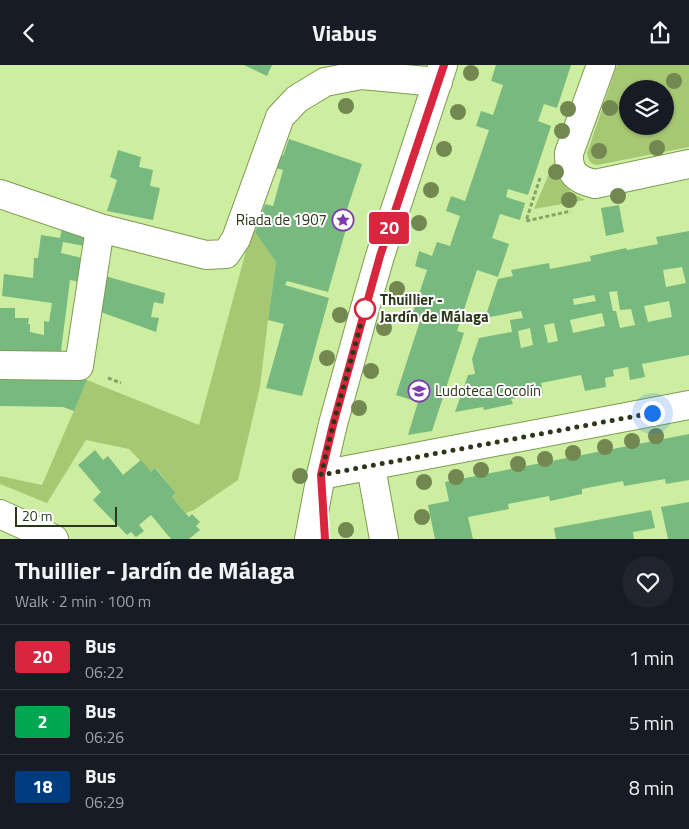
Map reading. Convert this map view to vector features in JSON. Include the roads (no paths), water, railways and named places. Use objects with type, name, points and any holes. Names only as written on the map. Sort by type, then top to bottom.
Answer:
[{"type":"street","points":[[600,65],[569,153],[568,164],[574,174],[584,181],[596,184],[689,164]]},
{"type":"street","points":[[0,194],[100,228],[206,255],[226,254],[236,239],[280,117],[297,99],[325,82],[361,75],[441,73],[380,256],[335,415],[309,539]]},
{"type":"street","points":[[0,365],[79,366],[100,228]]},
{"type":"street","points":[[321,475],[689,405]]},
{"type":"street","points":[[371,467],[384,539]]},
{"type":"street","points":[[321,475],[324,539]]},
{"type":"street","points":[[0,514],[54,539]]},
{"type":"place","name":"Riada de 1907","points":[[343,220]]},
{"type":"place","name":"Thuillier - Jardín de Málaga","points":[[365,309]]},
{"type":"place","name":"Ludoteca Cocolín","points":[[419,391]]}]
